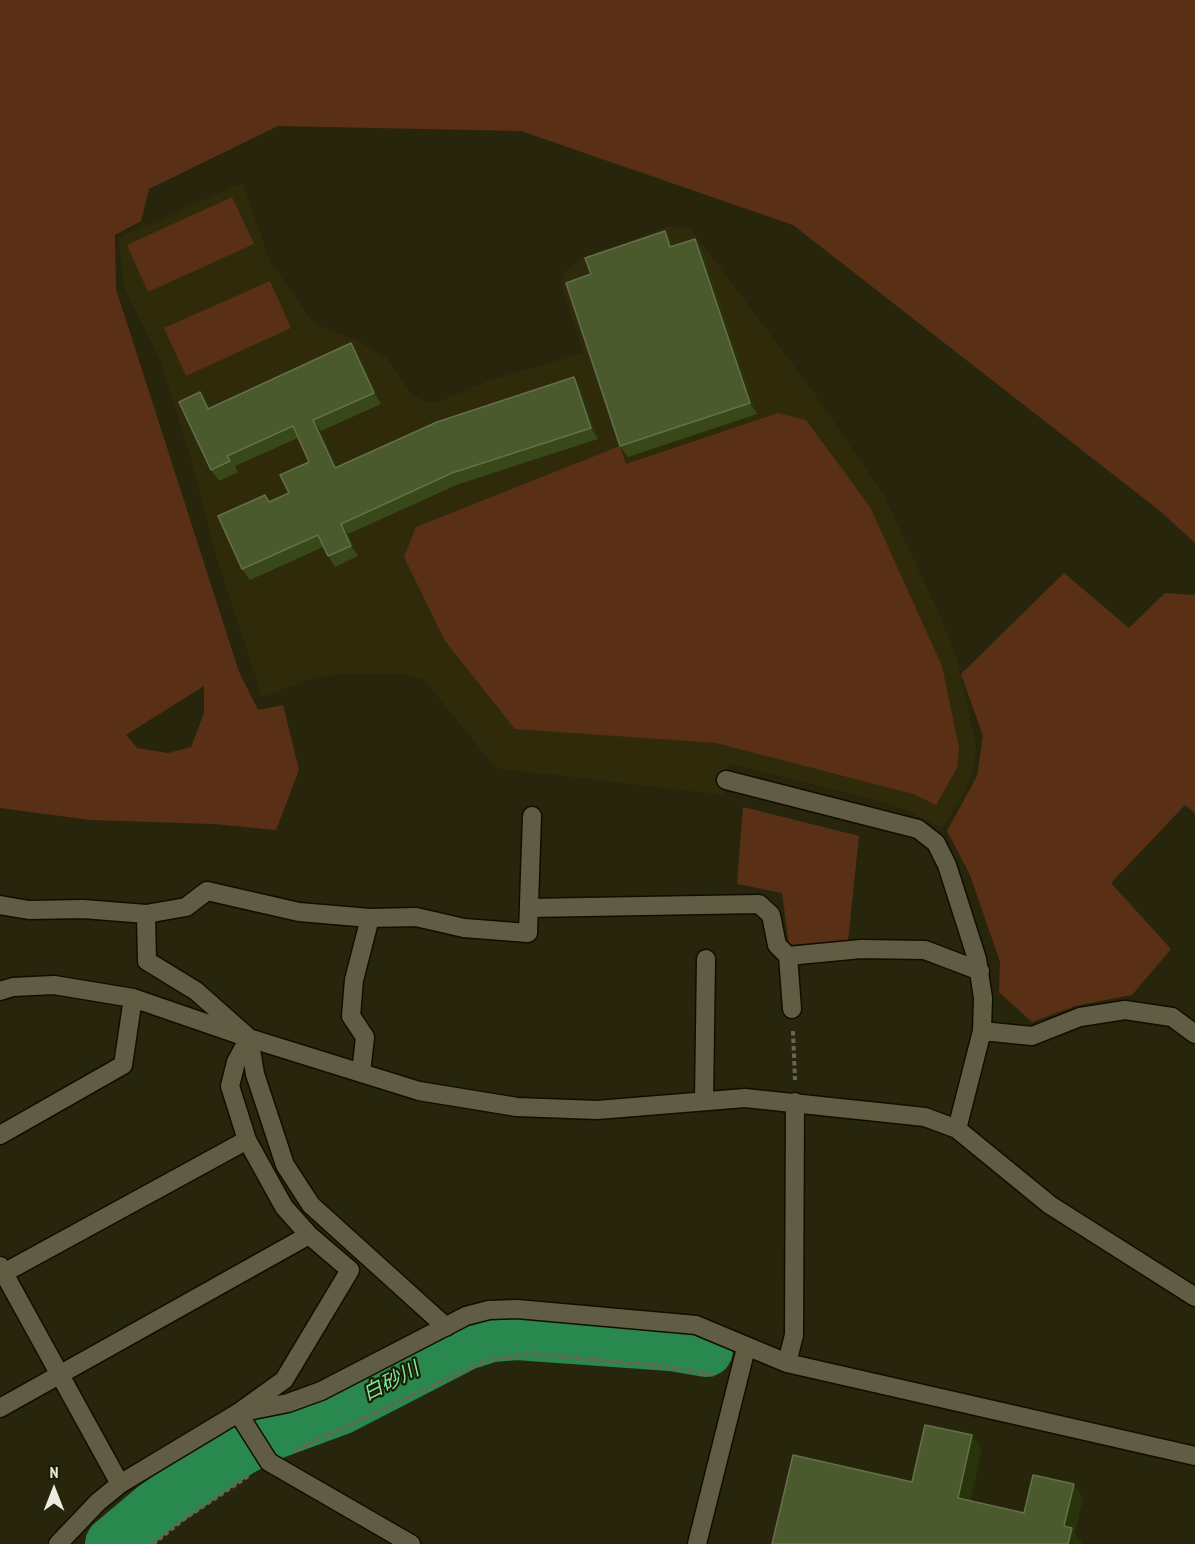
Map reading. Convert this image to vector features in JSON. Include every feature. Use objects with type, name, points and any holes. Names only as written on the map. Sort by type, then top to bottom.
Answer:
[{"type":"street","points":[[726,780],[918,829],[936,843],[947,864],[980,971],[983,998],[982,1031],[957,1129]]},
{"type":"street","points":[[0,905],[29,910],[83,909],[146,914],[186,907],[207,891],[299,912],[370,918],[416,917],[464,928],[528,933],[532,816]]},
{"type":"street","points":[[529,908],[759,904],[771,915],[777,945],[788,956],[792,1009]]},
{"type":"street","points":[[146,914],[147,961],[196,991],[249,1038],[255,1074],[285,1165],[311,1205],[446,1327]]},
{"type":"street","points":[[361,1073],[365,1037],[351,1016],[354,980],[370,918]]},
{"type":"street","points":[[788,956],[861,949],[925,950],[980,971]]},
{"type":"street","points":[[704,1101],[706,959]]},
{"type":"street","points":[[0,991],[13,987],[54,986],[133,998],[249,1038],[419,1091],[517,1107],[597,1110],[745,1098],[925,1117],[957,1129],[1050,1205],[1195,1297]]},
{"type":"street","points":[[0,1135],[123,1065],[133,998]]},
{"type":"street","points":[[982,1031],[1032,1036],[1080,1017],[1125,1010],[1172,1017],[1195,1034]]},
{"type":"street","points":[[58,1544],[98,1502],[120,1484],[238,1413],[284,1380],[350,1269],[309,1235],[284,1207],[247,1140],[230,1086],[236,1062],[249,1038]]},
{"type":"street","points":[[787,1363],[794,1335],[795,1102]]},
{"type":"street","points":[[120,1484],[1,1271],[247,1140]]},
{"type":"street","points":[[0,1408],[309,1235]]},
{"type":"street","points":[[238,1413],[288,1403],[321,1391],[466,1316],[489,1310],[516,1309],[696,1324],[746,1348],[787,1363],[1195,1456]]},
{"type":"street","points":[[697,1544],[746,1348]]},
{"type":"street","points":[[238,1413],[266,1457],[409,1544]]},
{"type":"path","points":[[792,1009],[795,1102]]},
{"type":"path","points":[[153,1544],[266,1457],[487,1360],[532,1354],[660,1366],[721,1377]]},
{"type":"shaded area","points":[[0,0],[1195,0],[1195,543],[1160,511],[793,225],[521,131],[278,126],[149,189],[141,221],[115,235],[116,289],[239,672],[258,710],[283,705],[299,770],[276,830],[214,824],[91,820],[0,808]],"holes":[[[204,686],[204,713],[191,747],[168,753],[137,748],[126,735]]]},
{"type":"shaded area","points":[[242,183],[270,261],[314,324],[357,340],[388,359],[411,394],[425,402],[436,403],[487,381],[583,353],[565,297],[562,281],[566,271],[578,260],[668,226],[691,229],[813,391],[884,496],[938,611],[958,662],[976,746],[973,771],[963,795],[942,828],[907,810],[862,796],[728,763],[724,795],[496,768],[424,680],[396,673],[354,673],[316,677],[262,697],[216,556],[193,466],[161,362],[124,287],[118,238]]},
{"type":"shaded area","points":[[232,197],[254,244],[148,292],[127,245]]},
{"type":"shaded area","points":[[270,281],[291,328],[186,376],[164,328]]},
{"type":"shaded area","points":[[778,413],[806,420],[870,507],[942,666],[959,748],[957,768],[936,805],[913,794],[716,743],[515,729],[445,641],[404,557],[416,527],[620,446],[626,464]]},
{"type":"shaded area","points":[[1064,573],[1129,628],[1165,593],[1195,595],[1195,813],[1185,805],[1111,883],[1171,949],[1132,995],[1075,1006],[1032,1022],[999,992],[1000,962],[970,875],[947,831],[977,776],[983,736],[961,674]]},
{"type":"shaded area","points":[[743,807],[859,836],[848,941],[789,945],[782,893],[737,884]]},
{"type":"building","points":[[665,231],[670,247],[695,239],[750,403],[620,446],[566,283],[591,274],[585,258]]},
{"type":"building","points":[[351,343],[374,393],[313,420],[335,468],[437,422],[574,377],[591,428],[452,473],[341,524],[351,546],[328,556],[318,535],[242,569],[218,516],[265,495],[269,502],[289,493],[280,475],[309,462],[293,426],[227,456],[230,461],[211,470],[179,402],[200,392],[208,409]]},
{"type":"building","points":[[925,1425],[972,1435],[958,1498],[1024,1513],[1033,1475],[1074,1484],[1064,1526],[1072,1528],[1068,1544],[772,1544],[793,1455],[912,1482]]},
{"type":"waterway","name":"白砂川","points":[[112,1544],[156,1507],[239,1450],[267,1435],[340,1408],[466,1343],[491,1335],[517,1333],[671,1344],[706,1350]]}]
